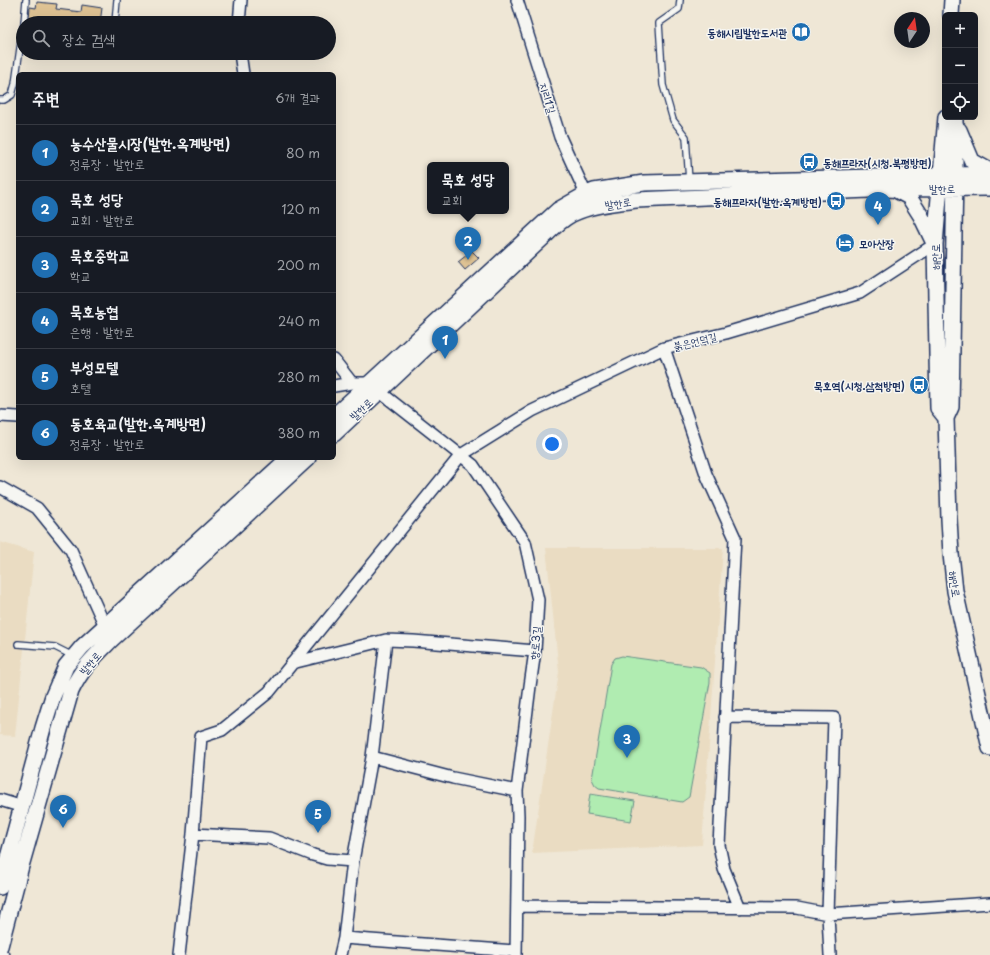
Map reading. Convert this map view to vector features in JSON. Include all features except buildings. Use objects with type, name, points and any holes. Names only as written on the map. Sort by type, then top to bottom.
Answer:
[{"type":"street","points":[[240,16],[241,0]]},
{"type":"street","name":"지리1길","points":[[518,0],[560,137],[589,201]]},
{"type":"street","points":[[951,12],[952,0]]},
{"type":"street","points":[[241,60],[243,72]]},
{"type":"street","name":"해안로","points":[[952,120],[948,181],[951,407],[946,418],[949,519],[955,591],[990,748]]},
{"type":"street","points":[[953,120],[972,161],[990,173]]},
{"type":"street","name":"발한로","points":[[589,201],[893,189],[990,173]]},
{"type":"street","name":"발한로","points":[[336,415],[375,387],[560,222],[589,201],[594,191],[644,183],[689,182],[948,181],[990,188]]},
{"type":"street","name":"해안로","points":[[946,418],[938,408],[935,244],[948,181]]},
{"type":"street","points":[[893,189],[910,197],[935,244]]},
{"type":"street","name":"붉은언덕길","points":[[193,834],[201,737],[222,730],[269,692],[461,455],[532,412],[664,348],[726,333],[860,293],[935,244]]},
{"type":"street","points":[[664,348],[706,474],[735,538],[719,845],[724,869],[740,908]]},
{"type":"street","points":[[336,363],[352,383]]},
{"type":"street","points":[[336,386],[352,383],[375,387]]},
{"type":"street","name":"발한로","points":[[336,432],[375,387]]},
{"type":"street","name":"향로3길","points":[[375,387],[473,465],[525,542],[538,600],[535,651],[517,791],[516,953]]},
{"type":"street","points":[[0,416],[16,418]]},
{"type":"street","name":"발한로","points":[[0,887],[23,807],[43,728],[53,696],[66,666],[82,647],[287,460]]},
{"type":"street","name":"발한로","points":[[0,946],[21,866],[71,692],[81,672],[111,640],[306,460]]},
{"type":"street","points":[[0,487],[37,508],[72,550],[111,640]]},
{"type":"street","points":[[292,663],[386,640],[413,640],[535,651]]},
{"type":"street","points":[[340,955],[344,938],[353,861],[372,757],[386,640]]},
{"type":"street","points":[[725,717],[834,718],[828,914],[830,955]]},
{"type":"street","points":[[372,757],[467,781],[517,791]]},
{"type":"street","points":[[0,800],[23,807]]},
{"type":"street","points":[[179,955],[193,834],[269,838],[313,855],[353,861]]},
{"type":"street","points":[[517,906],[797,908],[828,914],[990,904]]},
{"type":"street","points":[[344,938],[516,953]]},
{"type":"lane","points":[[25,16],[26,0]]},
{"type":"lane","points":[[116,16],[117,0]]},
{"type":"lane","points":[[680,0],[679,9],[659,23],[663,84],[673,120],[686,137],[689,182]]},
{"type":"lane","points":[[17,72],[19,60]]},
{"type":"lane","points":[[0,100],[4,100],[12,95],[16,77]]},
{"type":"lane","points":[[18,644],[55,647],[74,656]]},
{"type":"shaded area","points":[[0,542],[34,552],[15,736],[0,735]]},
{"type":"shaded area","points":[[546,548],[723,548],[702,845],[532,853],[559,672]]},
{"type":"green space","points":[[622,656],[701,667],[710,673],[710,682],[689,797],[682,802],[599,788],[595,785],[592,779],[611,664],[615,658]]},
{"type":"green space","points":[[590,794],[635,801],[631,821],[587,814]]},
{"type":"place","name":"동해시립발한도서관","points":[[801,32]]},
{"type":"place","name":"동해프라자(시청.북평방면)","points":[[809,162]]},
{"type":"place","name":"동해프라자(발한.옥계방면)","points":[[836,201]]},
{"type":"place","name":"묵호농협","points":[[878,225]]},
{"type":"place","name":"모아산장","points":[[845,243]]},
{"type":"place","name":"묵호 성당","points":[[468,260]]},
{"type":"place","name":"농수산물시장(발한.옥계방면)","points":[[445,359]]},
{"type":"place","name":"묵호역(시청.삼척방면)","points":[[919,385]]},
{"type":"place","name":"묵호중학교","points":[[627,758]]},
{"type":"place","name":"동호육교(발한.옥계방면)","points":[[63,828]]},
{"type":"place","name":"부성모텔","points":[[318,833]]}]
